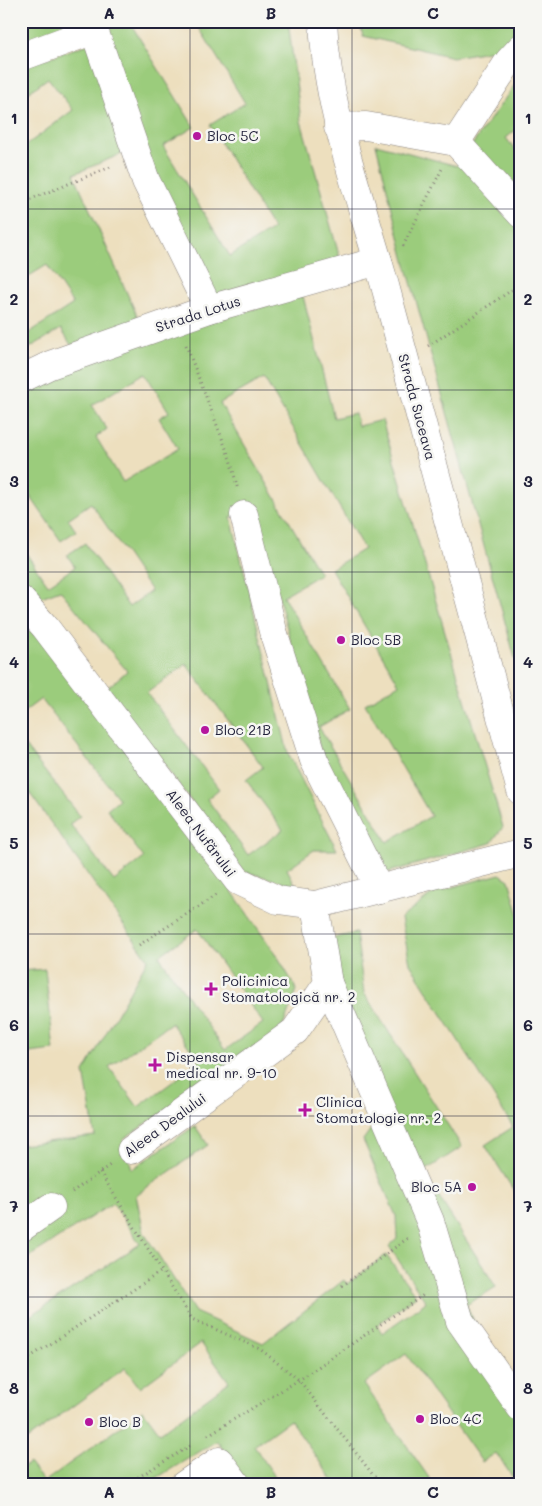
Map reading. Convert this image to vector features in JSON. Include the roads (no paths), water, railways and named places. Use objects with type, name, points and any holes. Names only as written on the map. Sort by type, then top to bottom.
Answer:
[{"type":"street","name":"Strada Suceava","points":[[323,21],[324,42],[338,127],[378,261],[521,791]]},
{"type":"street","points":[[21,57],[93,26],[146,181],[209,309]]},
{"type":"street","points":[[456,142],[508,61],[521,48]]},
{"type":"street","points":[[338,127],[366,126],[456,142],[521,214]]},
{"type":"street","name":"Strada Lotus","points":[[21,379],[50,365],[209,309],[378,261]]},
{"type":"street","points":[[244,515],[273,631],[314,760],[379,889]]},
{"type":"street","name":"Aleea Nufărului","points":[[21,600],[51,635],[238,881],[278,900],[315,906],[521,853]]},
{"type":"street","points":[[315,906],[328,984],[430,1221],[460,1321],[521,1408]]},
{"type":"street","name":"Aleea Dealului","points":[[131,1150],[295,1031],[328,984]]},
{"type":"street","points":[[21,1228],[51,1207]]},
{"type":"street","points":[[184,1485],[220,1461],[237,1485]]},
{"type":"place","name":"Bloc 5C","points":[[197,136]]},
{"type":"place","name":"Bloc 5B","points":[[341,640]]},
{"type":"place","name":"Bloc 21B","points":[[205,730]]},
{"type":"place","name":"Policinica Stomatologică nr. 2","points":[[211,989]]},
{"type":"place","name":"Dispensar medical nr. 9-10","points":[[155,1065]]},
{"type":"place","name":"Clinica Stomatologie nr. 2","points":[[305,1110]]},
{"type":"place","name":"Bloc 5A","points":[[472,1187]]},
{"type":"place","name":"Bloc 4C","points":[[420,1419]]},
{"type":"place","name":"Bloc B","points":[[89,1422]]}]
